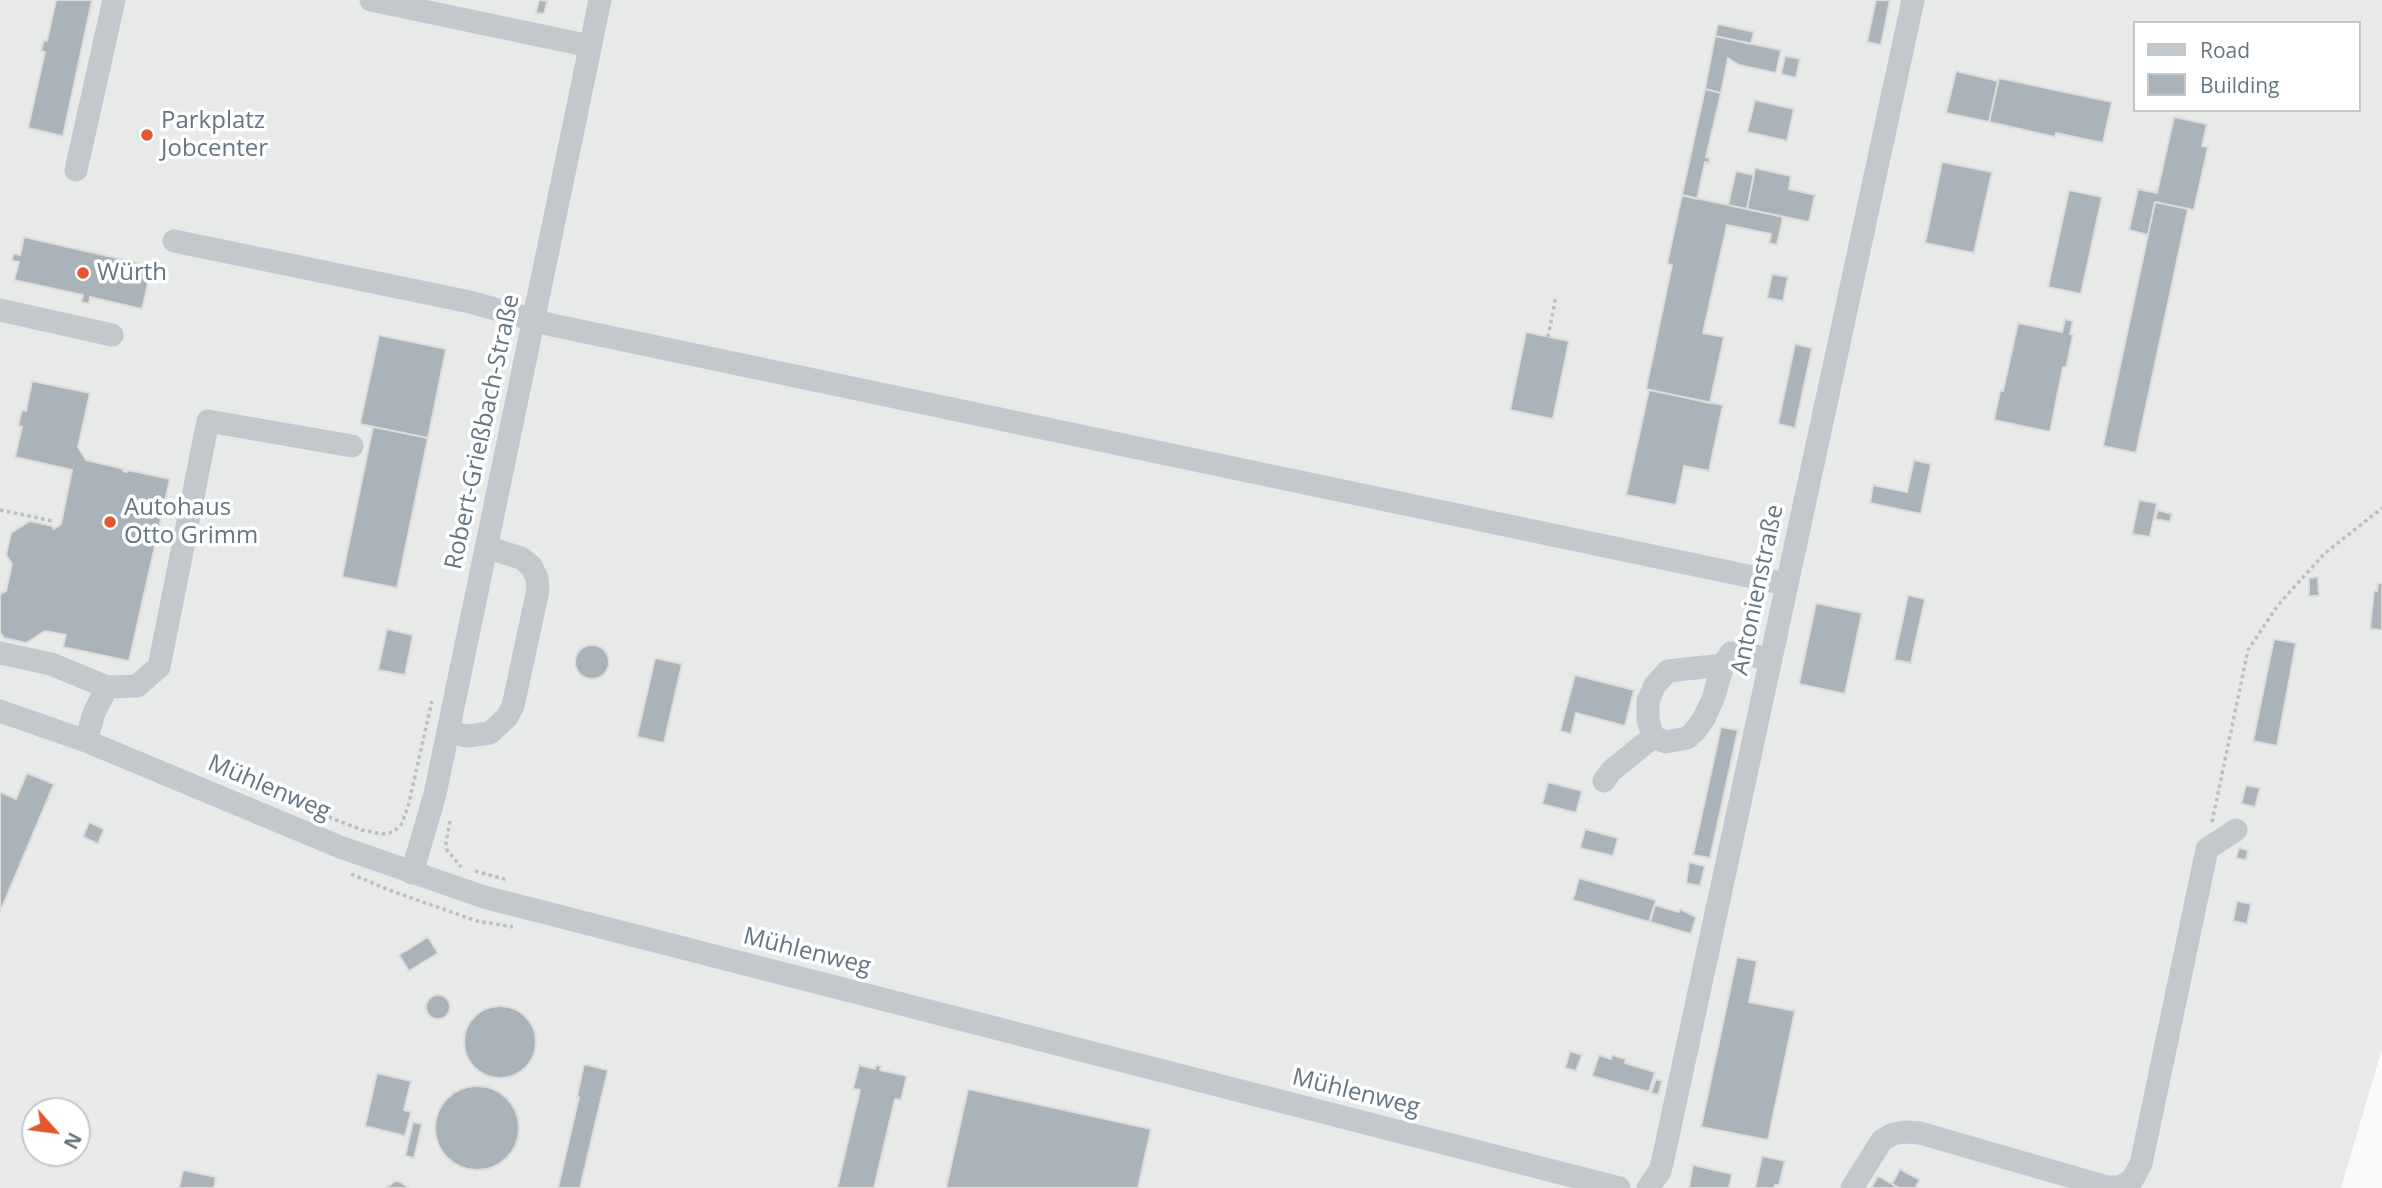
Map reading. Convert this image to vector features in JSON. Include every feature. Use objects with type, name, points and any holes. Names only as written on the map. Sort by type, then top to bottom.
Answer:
[{"type":"street","points":[[76,170],[114,0]]},
{"type":"street","points":[[372,0],[590,46]]},
{"type":"street","name":"Robert-Grießbach-Straße","points":[[412,873],[435,794],[600,0]]},
{"type":"street","name":"Antonienstraße","points":[[1648,1188],[1660,1171],[1665,1150],[1913,0]]},
{"type":"street","points":[[174,241],[470,302],[533,320],[1786,584]]},
{"type":"street","points":[[0,310],[112,335]]},
{"type":"street","points":[[0,653],[51,664],[107,687],[137,686],[159,667],[208,421],[352,446]]},
{"type":"street","points":[[448,732],[467,736],[490,733],[507,718],[513,706],[538,590],[537,578],[531,566],[521,558],[486,547]]},
{"type":"street","points":[[1653,737],[1666,742],[1686,738],[1694,732],[1713,699],[1723,665],[1731,653],[1770,660]]},
{"type":"street","points":[[1653,737],[1648,701],[1655,685],[1668,671],[1723,665]]},
{"type":"street","points":[[86,741],[94,713],[107,687]]},
{"type":"street","name":"Mühlenweg","points":[[0,711],[86,741],[340,847],[494,900],[1619,1188]]},
{"type":"street","points":[[1604,781],[1611,771],[1653,737]]},
{"type":"street","points":[[1852,1188],[1882,1140],[1904,1132],[1920,1133],[2107,1187],[2120,1187],[2132,1180],[2141,1164],[2207,849],[2236,830]]},
{"type":"path","points":[[1548,337],[1556,296]]},
{"type":"path","points":[[2207,849],[2248,650],[2278,605],[2324,554],[2382,508]]},
{"type":"path","points":[[0,510],[53,521]]},
{"type":"path","points":[[451,816],[447,850],[459,866],[508,880]]},
{"type":"shaded area","points":[[0,0],[2382,0],[2382,1049],[2341,1188],[0,1188]]},
{"type":"building","points":[[56,0],[92,0],[63,136],[28,128],[45,52],[41,51],[44,40],[47,41]]},
{"type":"building","points":[[539,0],[547,1],[544,14],[536,13]]},
{"type":"building","points":[[1876,0],[1890,0],[1881,45],[1867,42]]},
{"type":"building","points":[[1718,24],[1754,32],[1751,44],[1715,36]]},
{"type":"building","points":[[1715,36],[1781,50],[1776,73],[1739,65],[1728,58],[1721,93],[1705,89]]},
{"type":"building","points":[[1785,56],[1800,59],[1796,78],[1781,74]]},
{"type":"building","points":[[1956,71],[1998,81],[1989,122],[1946,113]]},
{"type":"building","points":[[1999,78],[2112,102],[2103,143],[2056,133],[2055,137],[1989,122]]},
{"type":"building","points":[[1705,89],[1721,93],[1706,157],[1710,158],[1709,163],[1705,162],[1697,199],[1682,195]]},
{"type":"building","points":[[1755,100],[1794,109],[1787,141],[1747,132]]},
{"type":"building","points":[[2174,117],[2207,124],[2202,146],[2208,147],[2194,210],[2155,202],[2148,235],[2129,230],[2138,189],[2157,193]]},
{"type":"building","points":[[1942,162],[1992,172],[1974,253],[1925,243]]},
{"type":"building","points":[[1755,168],[1791,176],[1789,189],[1815,195],[1809,222],[1747,209]]},
{"type":"building","points":[[1736,171],[1754,175],[1747,209],[1728,205]]},
{"type":"building","points":[[2069,190],[2102,197],[2081,294],[2048,287]]},
{"type":"building","points":[[1682,195],[1783,217],[1777,245],[1769,243],[1771,234],[1727,225],[1703,333],[1724,337],[1710,403],[1646,389],[1672,265],[1667,264]]},
{"type":"building","points":[[2155,202],[2188,209],[2136,453],[2103,446]]},
{"type":"building","name":"Würth","points":[[24,237],[152,266],[142,309],[90,297],[89,304],[81,302],[83,295],[14,280],[19,262],[12,261],[13,253],[20,255]]},
{"type":"building","points":[[1772,274],[1788,277],[1783,301],[1767,298]]},
{"type":"building","points":[[2065,319],[2073,321],[2070,334],[2073,335],[2066,368],[2063,367],[2050,432],[1994,420],[2018,323],[2062,332]]},
{"type":"building","points":[[1526,332],[1569,341],[1553,419],[1510,410]]},
{"type":"building","points":[[379,335],[446,349],[428,438],[360,424]]},
{"type":"building","points":[[1795,344],[1812,348],[1795,428],[1778,424]]},
{"type":"building","name":"Autohaus Otto Grimm","points":[[32,381],[90,393],[78,447],[86,460],[127,472],[128,470],[170,479],[129,661],[63,647],[66,635],[45,631],[26,643],[4,638],[0,632],[0,594],[6,591],[12,564],[6,555],[11,533],[30,521],[52,526],[54,529],[61,524],[72,470],[15,457],[22,427],[18,426],[22,410],[26,411]]},
{"type":"building","points":[[1649,390],[1723,405],[1709,471],[1684,466],[1676,505],[1626,495]]},
{"type":"building","points":[[373,427],[428,438],[397,588],[342,577]]},
{"type":"building","points":[[1914,460],[1931,464],[1921,514],[1870,503],[1873,485],[1907,492]]},
{"type":"building","points":[[2139,500],[2157,503],[2150,537],[2132,534]]},
{"type":"building","points":[[2158,510],[2172,514],[2170,522],[2155,519]]},
{"type":"building","points":[[2318,577],[2319,596],[2309,596],[2309,578]]},
{"type":"building","points":[[2378,583],[2382,583],[2382,630],[2370,629],[2374,590],[2377,591]]},
{"type":"building","points":[[1908,595],[1925,599],[1911,663],[1894,660]]},
{"type":"building","points":[[1816,603],[1862,613],[1845,694],[1799,684]]},
{"type":"building","points":[[387,629],[413,635],[405,675],[378,670]]},
{"type":"building","points":[[2274,639],[2296,643],[2277,746],[2253,741]]},
{"type":"building","points":[[592,645],[604,650],[609,662],[604,674],[592,679],[580,674],[575,662],[580,650]]},
{"type":"building","points":[[655,658],[682,664],[664,743],[637,737]]},
{"type":"building","points":[[1575,675],[1634,690],[1625,726],[1576,713],[1571,734],[1560,731]]},
{"type":"building","points":[[1721,727],[1738,730],[1710,858],[1693,855]]},
{"type":"building","points":[[27,773],[54,784],[0,912],[0,792],[16,799]]},
{"type":"building","points":[[1548,782],[1582,791],[1576,813],[1542,804]]},
{"type":"building","points":[[2246,785],[2260,788],[2255,807],[2241,804]]},
{"type":"building","points":[[89,822],[104,829],[98,844],[83,837]]},
{"type":"building","points":[[1585,829],[1618,838],[1613,856],[1580,848]]},
{"type":"building","points":[[2239,848],[2248,850],[2246,860],[2236,858]]},
{"type":"building","points":[[1689,862],[1705,866],[1700,886],[1686,883]]},
{"type":"building","points":[[1579,878],[1656,900],[1649,922],[1573,900]]},
{"type":"building","points":[[2237,901],[2251,904],[2247,924],[2233,921]]},
{"type":"building","points":[[1655,905],[1679,912],[1680,909],[1696,917],[1691,934],[1650,922]]},
{"type":"building","points":[[428,937],[438,953],[409,971],[399,955]]},
{"type":"building","points":[[1737,957],[1757,961],[1749,1002],[1795,1011],[1768,1140],[1701,1127]]},
{"type":"building","points":[[438,995],[447,998],[450,1007],[447,1016],[438,1019],[429,1016],[426,1007],[429,998]]},
{"type":"building","points":[[493,1006],[507,1006],[526,1016],[536,1035],[536,1049],[526,1068],[507,1078],[493,1078],[474,1068],[464,1049],[464,1035],[474,1016]]},
{"type":"building","points":[[1570,1051],[1582,1055],[1576,1071],[1565,1068]]},
{"type":"building","points":[[1599,1055],[1611,1059],[1612,1055],[1626,1059],[1625,1063],[1655,1072],[1649,1092],[1592,1076]]},
{"type":"building","points":[[584,1064],[608,1070],[580,1188],[558,1188],[579,1097]]},
{"type":"building","points":[[859,1065],[875,1069],[876,1065],[881,1066],[880,1070],[907,1076],[901,1100],[895,1099],[874,1188],[837,1188],[860,1090],[853,1089]]},
{"type":"building","points":[[377,1073],[411,1081],[404,1110],[411,1112],[405,1136],[365,1126]]},
{"type":"building","points":[[1656,1079],[1662,1081],[1658,1095],[1651,1093]]},
{"type":"building","points":[[477,1086],[500,1093],[512,1105],[519,1128],[512,1151],[500,1163],[477,1170],[454,1163],[442,1151],[435,1128],[442,1105],[454,1093]]},
{"type":"building","points":[[968,1089],[1151,1129],[1138,1188],[946,1188]]},
{"type":"building","points":[[413,1122],[422,1124],[414,1158],[405,1156]]},
{"type":"building","points":[[1762,1156],[1785,1161],[1779,1185],[1774,1188],[1755,1188]]},
{"type":"building","points":[[1693,1165],[1732,1174],[1729,1188],[1689,1188]]},
{"type":"building","points":[[1900,1169],[1920,1180],[1915,1188],[1899,1188],[1892,1184]]},
{"type":"building","points":[[183,1170],[216,1177],[214,1188],[179,1188]]},
{"type":"building","points":[[1878,1176],[1899,1188],[1871,1188]]},
{"type":"building","points":[[395,1181],[401,1182],[408,1188],[386,1188]]},
{"type":"place","name":"Parkplatz Jobcenter","points":[[147,135]]},
{"type":"place","name":"Würth","points":[[83,273]]},
{"type":"place","name":"Autohaus Otto Grimm","points":[[110,522]]}]
